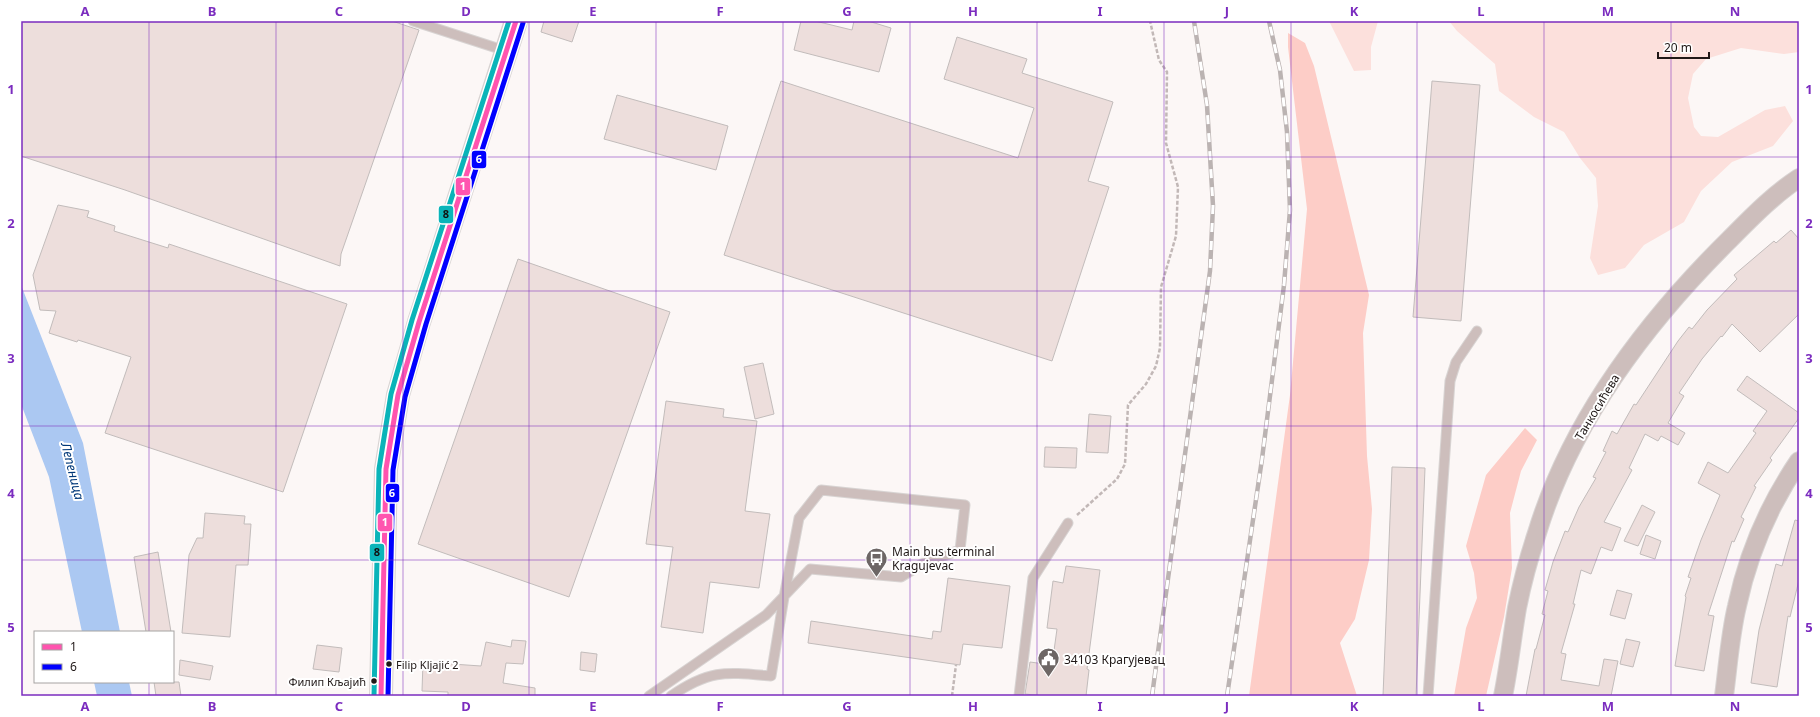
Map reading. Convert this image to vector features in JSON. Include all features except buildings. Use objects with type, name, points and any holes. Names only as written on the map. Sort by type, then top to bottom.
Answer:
[{"type":"street","points":[[381,696],[386,470],[396,402],[419,322],[508,51],[516,21]]},
{"type":"street","name":"Танкосићева","points":[[1503,696],[1517,606],[1537,533],[1553,487],[1569,451],[1597,403],[1625,361],[1684,286],[1752,218],[1796,186]]},
{"type":"street","points":[[1724,696],[1737,606],[1745,575],[1763,524],[1799,461]]},
{"type":"lane","points":[[413,21],[508,51]]},
{"type":"lane","points":[[1428,696],[1450,381],[1456,362],[1477,331]]},
{"type":"lane","points":[[649,696],[766,615],[784,597],[810,569],[901,577],[922,564],[960,550],[965,504],[821,490],[799,518],[784,597],[771,676],[729,673],[717,674],[690,684],[671,696]]},
{"type":"lane","points":[[1019,696],[1033,578],[1068,523]]},
{"type":"path","points":[[1068,523],[1117,479],[1125,464],[1128,405],[1146,384],[1156,366],[1160,348],[1161,287],[1176,236],[1178,188],[1166,143],[1167,72],[1159,60],[1150,21]]},
{"type":"path","points":[[952,696],[956,665]]},
{"type":"shaded area","points":[[1329,21],[1378,21],[1371,47],[1371,70],[1354,71]]},
{"type":"shaded area","points":[[1449,21],[1799,21],[1799,52],[1784,54],[1741,48],[1706,59],[1693,74],[1688,98],[1694,127],[1701,136],[1718,137],[1765,110],[1785,106],[1793,121],[1773,146],[1732,162],[1701,191],[1684,222],[1644,245],[1625,268],[1598,275],[1590,258],[1598,206],[1596,178],[1580,158],[1564,132],[1534,117],[1499,91],[1495,64],[1457,31]]},
{"type":"shaded area","points":[[1288,33],[1305,43],[1314,66],[1369,295],[1363,333],[1367,456],[1372,509],[1369,560],[1355,619],[1340,643],[1357,696],[1249,696],[1290,395],[1307,209],[1288,47]]},
{"type":"shaded area","points":[[1525,428],[1537,440],[1521,471],[1510,513],[1512,568],[1504,617],[1486,696],[1454,696],[1466,628],[1477,598],[1474,573],[1466,546],[1486,475]]},
{"type":"water","name":"Лепеница","points":[[21,285],[83,443],[120,631],[82,631],[49,477],[21,404]]},
{"type":"water","points":[[94,683],[129,683],[132,696],[97,696]]},
{"type":"railway","points":[[1152,696],[1210,271],[1213,206],[1207,105],[1194,21]]},
{"type":"railway","points":[[1227,696],[1262,459],[1284,285],[1290,210],[1287,132],[1280,70],[1269,21]]},
{"type":"transit line","name":"8","points":[[374,696],[379,469],[391,394],[412,320],[509,21]]},
{"type":"transit line","name":"1","points":[[381,696],[386,469],[398,395],[419,322],[516,21]]},
{"type":"transit line","name":"6","points":[[388,696],[393,470],[405,397],[426,324],[523,23]]},
{"type":"place","name":"Main bus terminal Kragujevac","points":[[877,578]]},
{"type":"place","name":"Filip Kljajić 2","points":[[389,664]]},
{"type":"place","name":"34103 Крагујевац","points":[[1049,678]]},
{"type":"place","name":"Филип Кљајић","points":[[374,681]]}]
